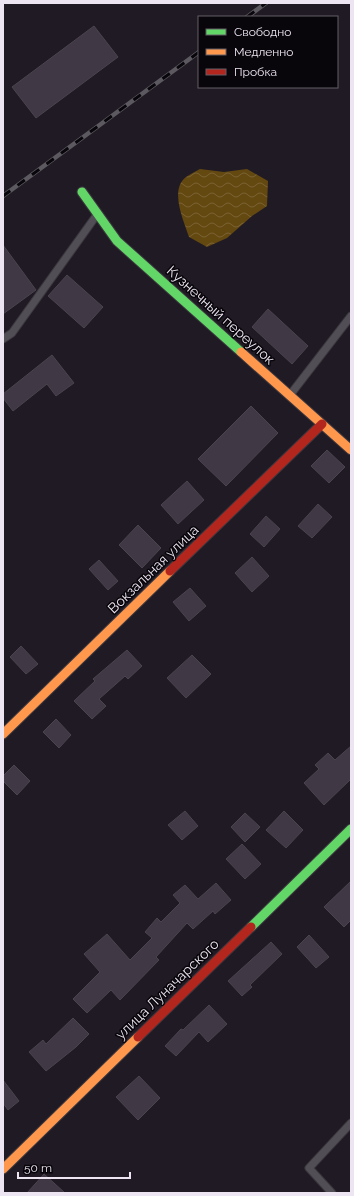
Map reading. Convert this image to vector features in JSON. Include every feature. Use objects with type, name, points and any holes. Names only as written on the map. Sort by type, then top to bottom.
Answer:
[{"type":"street","name":"Кузнечный переулок","points":[[82,192],[117,241],[351,450]]},
{"type":"street","name":"Вокзальная улица","points":[[3,734],[322,424]]},
{"type":"street","name":"улица Луначарского","points":[[3,1169],[351,829]]},
{"type":"lane","points":[[3,339],[12,333],[98,213]]},
{"type":"lane","points":[[290,395],[351,316]]},
{"type":"lane","points":[[332,1193],[309,1168],[351,1123]]},
{"type":"water","points":[[200,169],[224,172],[247,169],[268,181],[267,206],[252,216],[227,238],[207,247],[189,237],[181,214],[178,197],[181,183],[186,177]]},
{"type":"building","points":[[94,26],[118,57],[36,118],[12,87]]},
{"type":"building","points":[[3,245],[36,290],[3,314]]},
{"type":"building","points":[[67,275],[103,307],[84,328],[48,296]]},
{"type":"building","points":[[268,309],[308,346],[292,364],[252,327]]},
{"type":"building","points":[[52,355],[74,383],[56,396],[47,384],[13,411],[3,398],[3,394]]},
{"type":"building","points":[[251,406],[278,433],[226,486],[198,459]]},
{"type":"building","points":[[327,450],[345,467],[329,483],[311,466]]},
{"type":"building","points":[[187,481],[204,500],[178,524],[161,505]]},
{"type":"building","points":[[318,504],[332,517],[312,538],[298,526]]},
{"type":"building","points":[[266,516],[280,529],[264,547],[250,534]]},
{"type":"building","points":[[138,525],[161,548],[142,568],[119,545]]},
{"type":"building","points":[[252,557],[269,576],[252,592],[235,573]]},
{"type":"building","points":[[99,560],[118,581],[108,590],[89,569]]},
{"type":"building","points":[[190,588],[206,606],[189,621],[173,602]]},
{"type":"building","points":[[21,646],[38,664],[26,674],[10,657]]},
{"type":"building","points":[[127,650],[142,666],[128,679],[125,676],[99,699],[106,706],[92,719],[74,701],[95,681],[93,679]]},
{"type":"building","points":[[192,655],[211,674],[186,698],[167,678]]},
{"type":"building","points":[[56,719],[71,735],[59,748],[43,732]]},
{"type":"building","points":[[351,746],[351,779],[324,805],[304,783],[319,769],[315,765],[328,753],[335,760]]},
{"type":"building","points":[[14,765],[30,781],[17,795],[3,781],[3,776]]},
{"type":"building","points":[[185,811],[198,826],[182,840],[168,825]]},
{"type":"building","points":[[284,811],[303,830],[286,848],[266,830]]},
{"type":"building","points":[[245,813],[260,827],[245,842],[231,827]]},
{"type":"building","points":[[242,844],[261,864],[245,879],[226,859]]},
{"type":"building","points":[[351,881],[351,920],[344,927],[324,907]]},
{"type":"building","points":[[216,883],[231,900],[215,914],[213,911],[193,929],[187,923],[156,957],[159,960],[120,1000],[111,990],[87,1013],[73,999],[100,972],[84,954],[107,934],[130,960],[152,938],[145,932],[157,918],[161,922],[180,903],[173,895],[185,885],[198,899]]},
{"type":"building","points":[[309,935],[329,957],[316,968],[297,947]]},
{"type":"building","points":[[271,942],[282,954],[250,985],[252,987],[242,996],[228,981]]},
{"type":"building","points":[[209,1005],[227,1024],[208,1042],[199,1032],[176,1056],[165,1046],[181,1029],[183,1030]]},
{"type":"building","points":[[73,1018],[89,1034],[76,1047],[46,1071],[29,1052],[43,1040],[46,1044]]},
{"type":"building","points":[[139,1076],[160,1098],[138,1120],[116,1097]]},
{"type":"building","points":[[3,1080],[19,1101],[8,1110],[3,1103]]},
{"type":"building","points":[[44,1174],[65,1193],[27,1193]]},
{"type":"railway","points":[[248,16],[266,3]]},
{"type":"railway","points":[[3,196],[198,53]]},
{"type":"traffic: fast","points":[[82,192],[117,241],[241,352]]},
{"type":"traffic: fast","points":[[251,927],[351,829]]},
{"type":"traffic: slow","points":[[241,352],[351,450]]},
{"type":"traffic: slow","points":[[3,734],[170,571]]},
{"type":"traffic: slow","points":[[3,1169],[138,1037]]},
{"type":"traffic: jam","points":[[170,571],[322,424]]},
{"type":"traffic: jam","points":[[138,1037],[251,927]]}]
